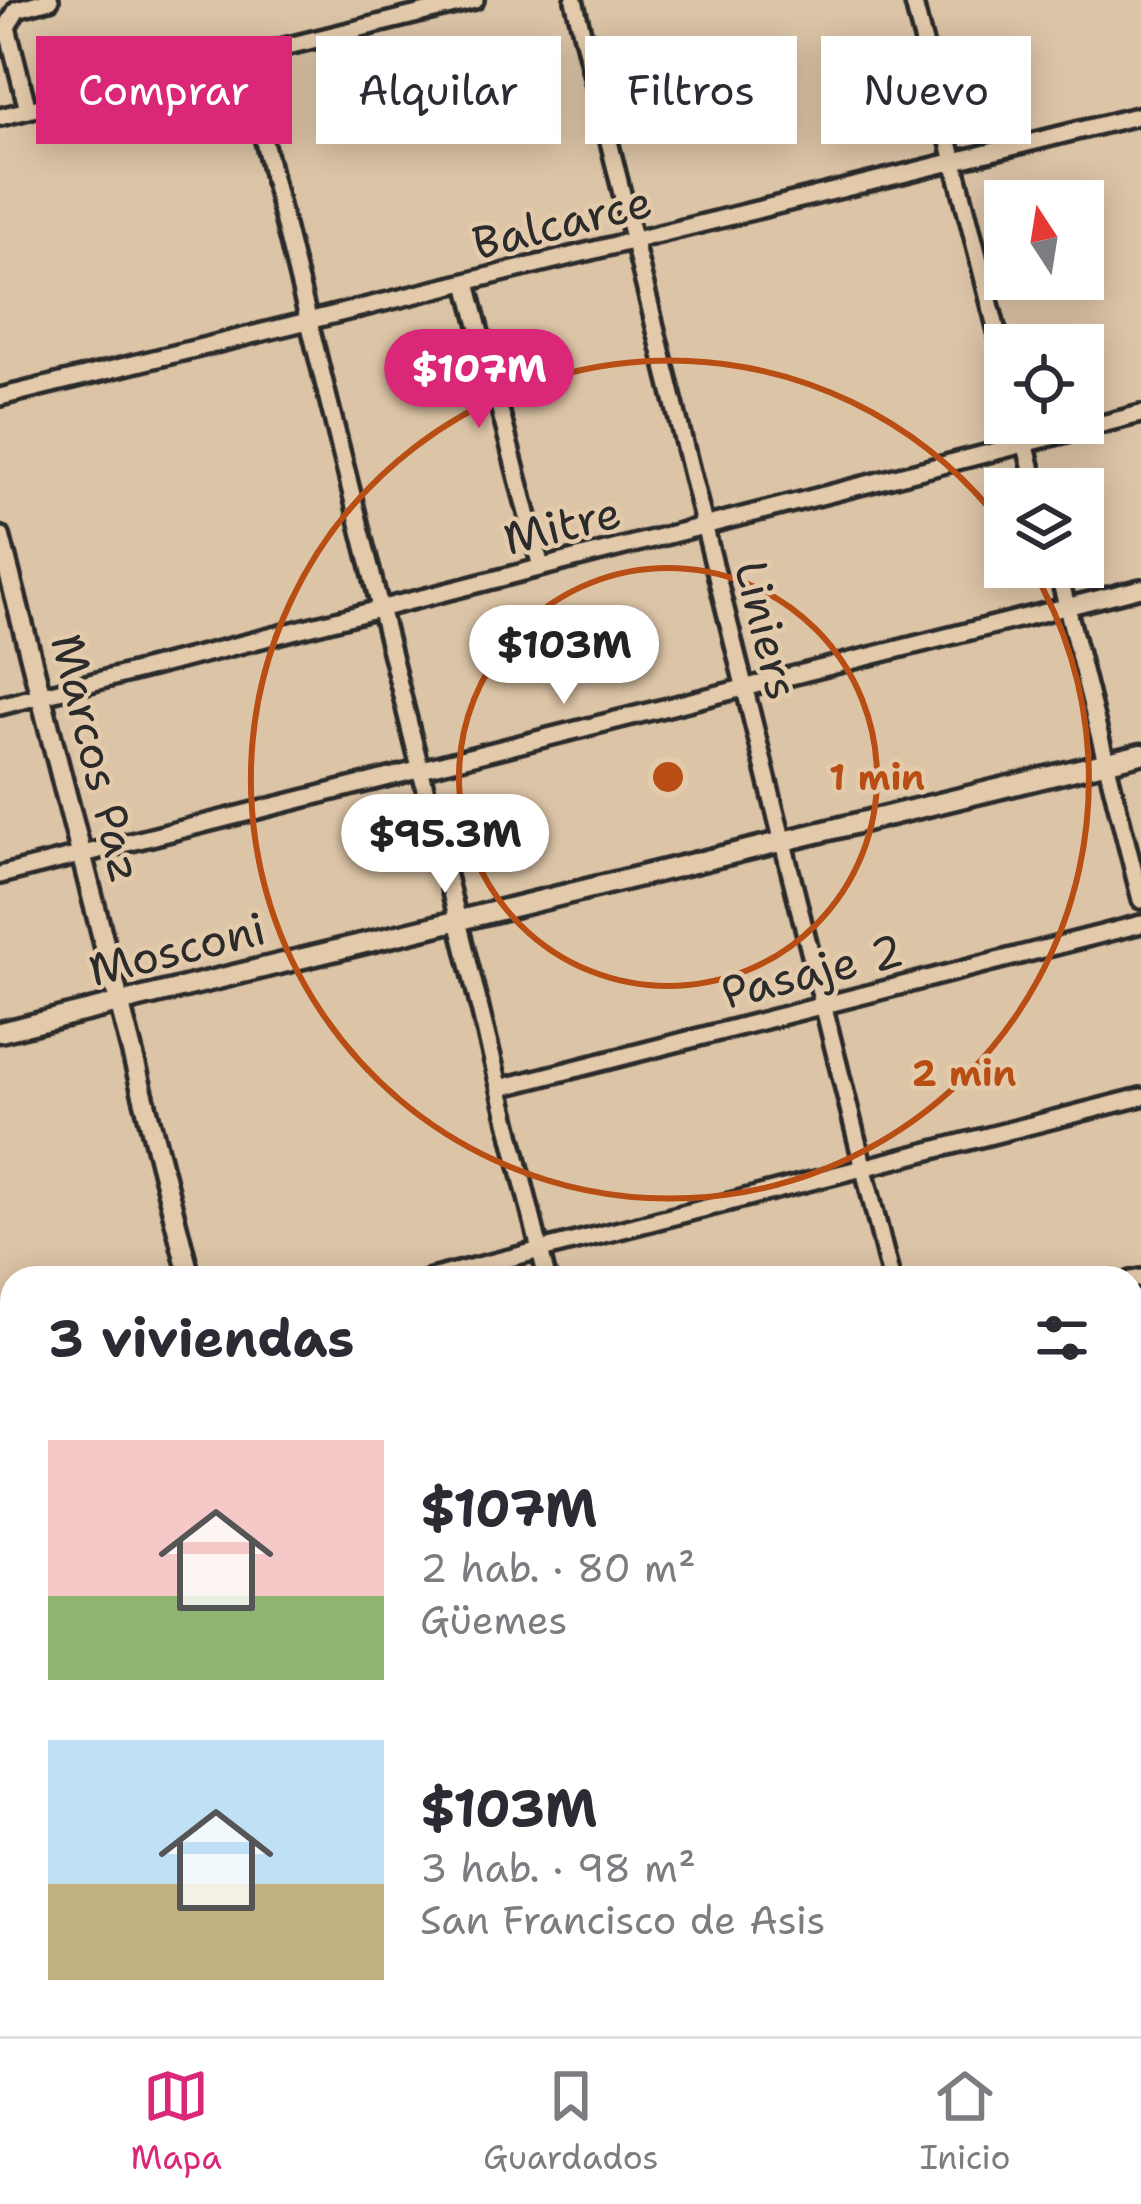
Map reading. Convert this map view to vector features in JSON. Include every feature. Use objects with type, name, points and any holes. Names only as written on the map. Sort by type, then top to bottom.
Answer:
[{"type":"street","points":[[28,110],[7,27],[17,9],[50,0]]},
{"type":"street","points":[[292,45],[476,0]]},
{"type":"street","name":"Liniers","points":[[574,0],[888,1266]]},
{"type":"street","points":[[913,0],[995,324]]},
{"type":"street","points":[[0,117],[36,108]]},
{"type":"street","name":"Balcarce","points":[[0,397],[1141,115]]},
{"type":"street","points":[[265,144],[544,1266]]},
{"type":"street","points":[[467,283],[541,567]]},
{"type":"street","name":"Mitre","points":[[1104,423],[1141,414]]},
{"type":"street","name":"Mitre","points":[[0,706],[1021,444]]},
{"type":"street","name":"Marcos Paz","points":[[0,537],[187,1266]]},
{"type":"street","points":[[1062,588],[1141,900]]},
{"type":"street","points":[[0,875],[1141,589]]},
{"type":"street","name":"Mosconi","points":[[0,1032],[1141,754]]},
{"type":"street","name":"Pasaje 2","points":[[500,1088],[1141,924]]},
{"type":"street","points":[[478,1266],[1141,1097]]}]
